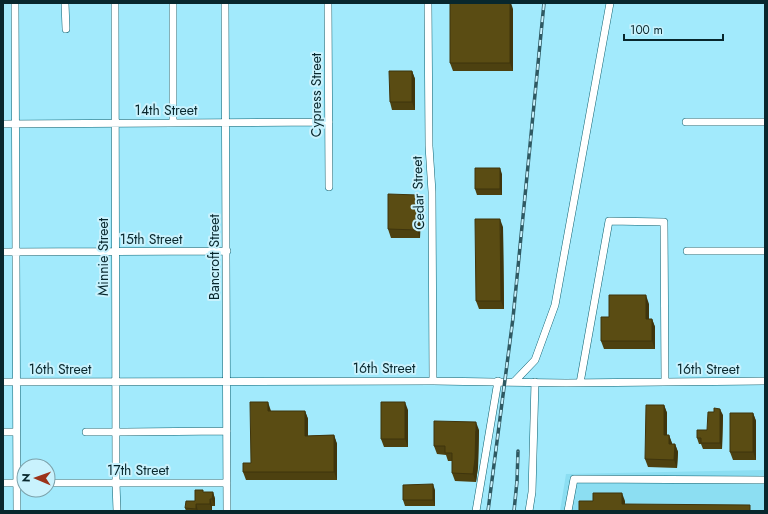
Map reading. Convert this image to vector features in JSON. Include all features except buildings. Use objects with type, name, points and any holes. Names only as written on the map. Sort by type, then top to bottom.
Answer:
[{"type":"street","points":[[15,3],[16,432],[18,458]]},
{"type":"street","points":[[65,3],[66,29]]},
{"type":"street","name":"Minnie Street","points":[[115,3],[117,511]]},
{"type":"street","points":[[173,3],[173,123]]},
{"type":"street","name":"Bancroft Street","points":[[225,3],[227,511]]},
{"type":"street","name":"Cypress Street","points":[[328,3],[329,187]]},
{"type":"street","name":"Cedar Street","points":[[428,3],[429,146],[432,192],[433,381]]},
{"type":"street","points":[[514,382],[535,360],[555,305],[610,3]]},
{"type":"street","name":"14th Street","points":[[3,124],[329,122]]},
{"type":"street","points":[[686,122],[765,122]]},
{"type":"street","points":[[580,382],[609,221],[664,222],[665,382]]},
{"type":"street","name":"15th Street","points":[[3,252],[227,251]]},
{"type":"street","points":[[686,251],[765,251]]},
{"type":"street","points":[[476,511],[498,381]]},
{"type":"street","name":"16th Street","points":[[3,382],[765,381]]},
{"type":"street","points":[[529,511],[532,492],[536,382]]},
{"type":"street","points":[[86,432],[227,431]]},
{"type":"street","points":[[3,432],[16,432]]},
{"type":"street","points":[[568,511],[574,479],[765,480]]},
{"type":"street","points":[[3,483],[16,483]]},
{"type":"street","name":"17th Street","points":[[56,483],[227,483]]},
{"type":"street","points":[[17,511],[18,498]]},
{"type":"shaded area","points":[[765,470],[765,511],[560,511],[566,474]]},
{"type":"railway","points":[[488,511],[513,318],[544,3]]},
{"type":"railway","points":[[514,511],[518,451]]}]
